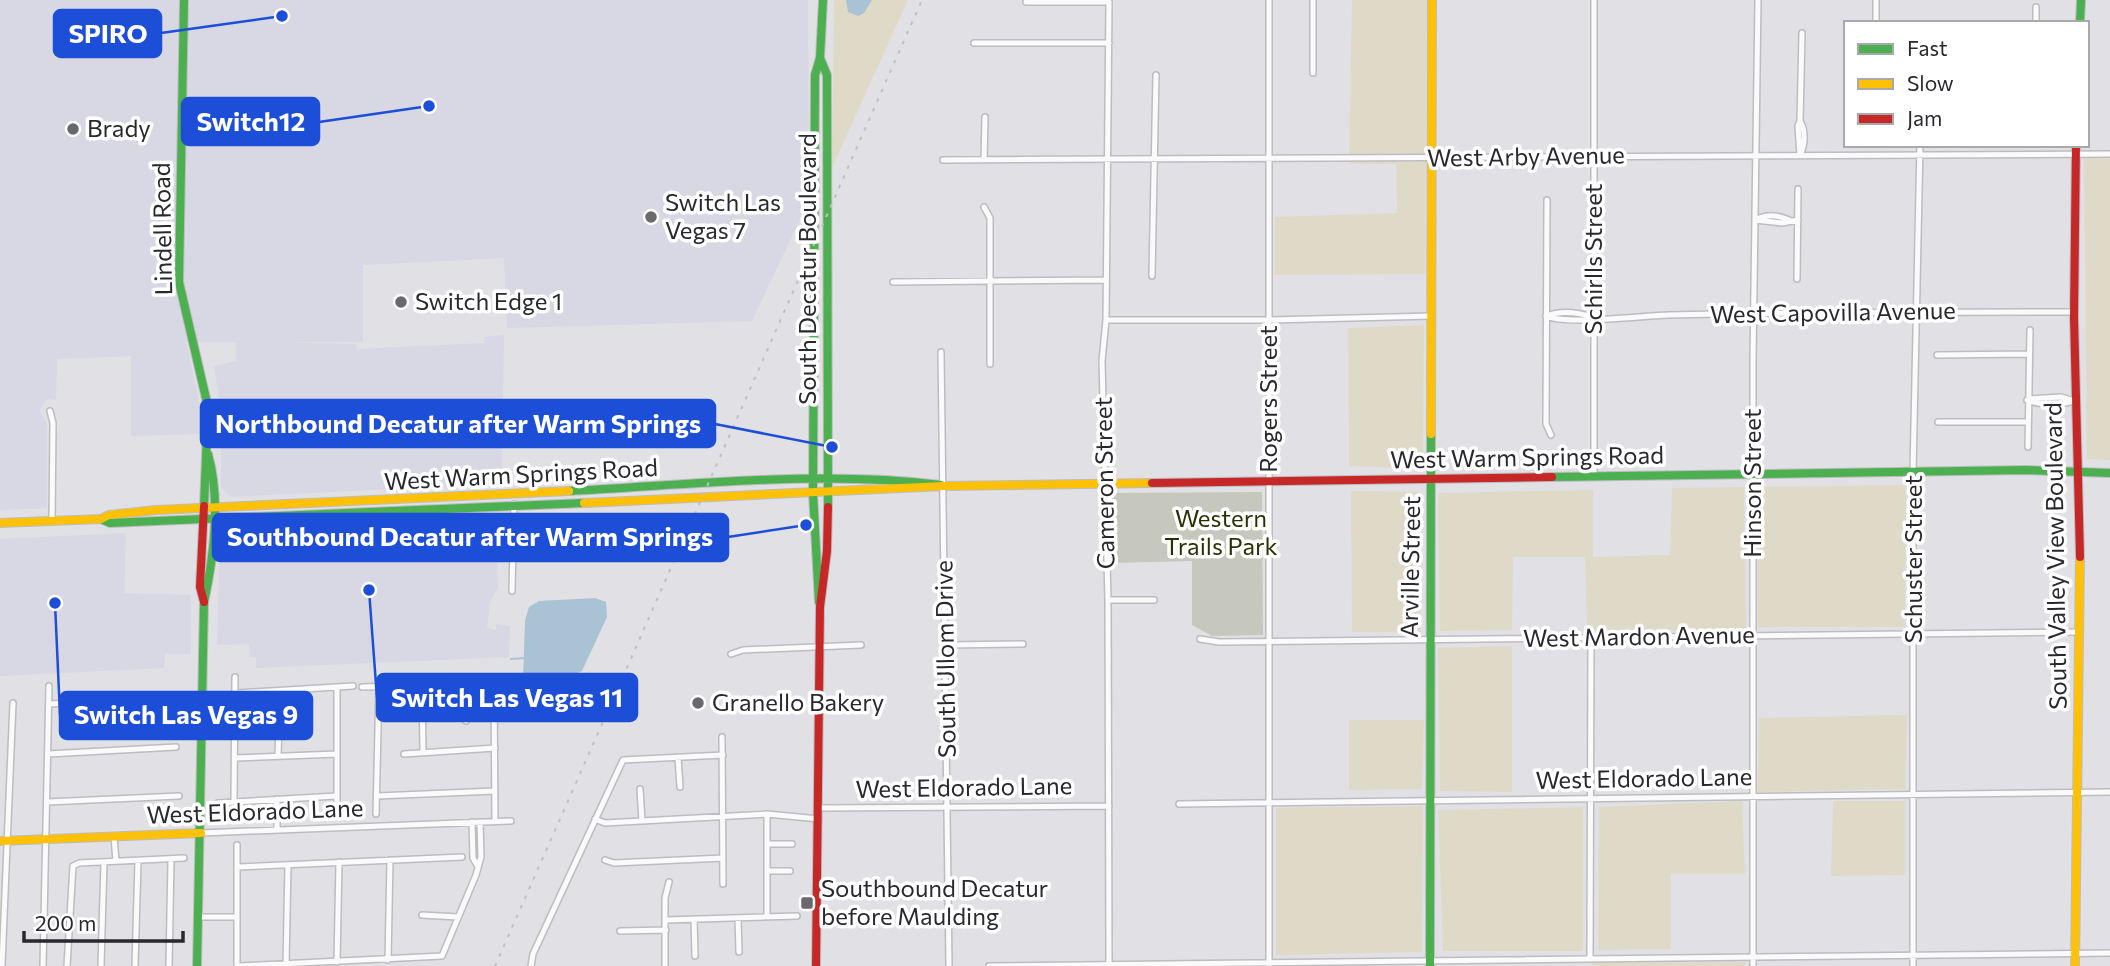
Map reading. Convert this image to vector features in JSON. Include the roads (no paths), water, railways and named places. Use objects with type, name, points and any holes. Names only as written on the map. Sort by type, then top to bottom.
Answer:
[{"type":"main road","name":"Lindell Road","points":[[184,0],[179,282],[205,384],[207,508],[202,520],[200,587],[204,601]]},
{"type":"main road","name":"Arville Street","points":[[1430,964],[1432,0]]},
{"type":"main road","points":[[2080,21],[2081,0]]},
{"type":"main road","name":"South Decatur Boulevard","points":[[816,966],[821,646],[814,544],[815,75],[820,58],[820,2]]},
{"type":"main road","name":"South Decatur Boulevard","points":[[820,58],[827,75],[828,480],[827,551],[820,607]]},
{"type":"main road","name":"South Valley View Boulevard","points":[[2075,966],[2078,632],[2074,401],[2076,149]]},
{"type":"main road","name":"West Warm Springs Road","points":[[0,523],[101,519],[109,515],[207,508],[814,480],[900,480],[944,486],[2076,470],[2110,472]]},
{"type":"main road","name":"West Warm Springs Road","points":[[101,519],[110,523],[212,520],[514,504],[930,489],[944,486]]},
{"type":"main road","name":"Lindell Road","points":[[197,966],[204,601],[208,586],[212,520],[207,508]]},
{"type":"main road","name":"West Eldorado Lane","points":[[4,841],[201,833]]},
{"type":"street","name":"Rogers Street","points":[[1269,0],[1269,965]]},
{"type":"street","points":[[1313,73],[1314,0]]},
{"type":"street","name":"Schirlls Street","points":[[1594,0],[1594,477]]},
{"type":"street","name":"Hinson Street","points":[[1753,966],[1753,314],[1758,0]]},
{"type":"street","points":[[1876,0],[1876,21]]},
{"type":"street","points":[[1026,2],[1110,1]]},
{"type":"street","name":"Cameron Street","points":[[1109,965],[1108,600],[1102,361],[1106,320],[1110,1]]},
{"type":"street","points":[[2036,7],[2036,21]]},
{"type":"street","points":[[1800,155],[1804,148],[1804,127],[1801,121],[1802,33]]},
{"type":"street","points":[[974,43],[1109,43]]},
{"type":"street","points":[[1152,275],[1156,75]]},
{"type":"street","points":[[985,117],[985,160]]},
{"type":"street","name":"Schuster Street","points":[[1914,147],[1917,153]]},
{"type":"street","name":"Schuster Street","points":[[1913,966],[1913,472],[1917,153],[1919,147]]},
{"type":"street","name":"West Arby Avenue","points":[[943,160],[1800,155],[2076,149],[2110,154]]},
{"type":"street","points":[[1797,279],[1798,189]]},
{"type":"street","points":[[1547,200],[1546,424],[1551,435]]},
{"type":"street","points":[[984,207],[989,218],[990,364]]},
{"type":"street","points":[[1755,220],[1782,223],[1798,220]]},
{"type":"street","points":[[893,282],[1106,280]]},
{"type":"street","name":"West Capovilla Avenue","points":[[1546,316],[1555,313],[1580,313],[1593,317],[1917,312],[2074,313]]},
{"type":"street","points":[[1106,320],[1433,316]]},
{"type":"street","points":[[2028,447],[2030,330]]},
{"type":"street","name":"South Ullom Drive","points":[[941,352],[947,645],[949,966]]},
{"type":"street","points":[[1937,355],[2029,354]]},
{"type":"street","points":[[2027,400],[2061,397],[2074,401]]},
{"type":"street","points":[[50,411],[53,424],[52,521]]},
{"type":"street","points":[[1938,422],[2027,422]]},
{"type":"street","points":[[512,591],[514,504]]},
{"type":"street","points":[[1108,600],[1154,600]]},
{"type":"street","name":"West Mardon Avenue","points":[[1200,639],[1219,642],[1270,642],[2078,632]]},
{"type":"street","points":[[1590,958],[1591,638]]},
{"type":"street","points":[[947,645],[1023,644]]},
{"type":"street","points":[[731,654],[743,650],[862,645]]},
{"type":"street","points":[[234,802],[235,677]]},
{"type":"street","points":[[362,687],[489,684],[494,688],[495,821]]},
{"type":"street","points":[[466,721],[467,685]]},
{"type":"street","points":[[43,966],[49,686]]},
{"type":"street","points":[[236,693],[353,686]]},
{"type":"street","points":[[422,686],[423,752]]},
{"type":"street","points":[[376,814],[379,687]]},
{"type":"street","points":[[337,688],[337,812]]},
{"type":"street","points":[[278,756],[280,691]]},
{"type":"street","points":[[49,704],[178,698]]},
{"type":"street","points":[[2,965],[4,841],[13,703]]},
{"type":"street","points":[[722,737],[723,884]]},
{"type":"street","points":[[48,754],[176,747]]},
{"type":"street","points":[[404,754],[495,748]]},
{"type":"street","points":[[235,758],[337,754]]},
{"type":"street","points":[[531,966],[533,954],[624,761],[723,755]]},
{"type":"street","points":[[678,757],[680,787]]},
{"type":"street","points":[[640,789],[642,821]]},
{"type":"street","points":[[377,796],[495,791]]},
{"type":"street","name":"West Eldorado Lane","points":[[1179,803],[2110,792]]},
{"type":"street","points":[[47,802],[179,796]]},
{"type":"street","points":[[218,803],[337,796]]},
{"type":"street","points":[[277,799],[278,830]]},
{"type":"street","name":"West Eldorado Lane","points":[[820,808],[1109,806]]},
{"type":"street","points":[[595,819],[605,823],[767,814],[819,819]]},
{"type":"street","points":[[767,814],[767,917]]},
{"type":"street","name":"West Eldorado Lane","points":[[201,833],[511,821]]},
{"type":"street","points":[[472,822],[473,858],[477,865]]},
{"type":"street","points":[[237,845],[238,966],[442,956],[454,935],[458,917],[481,857],[480,822]]},
{"type":"street","points":[[114,837],[116,861]]},
{"type":"street","points":[[767,844],[792,844]]},
{"type":"street","points":[[237,867],[462,857]]},
{"type":"street","points":[[67,966],[73,866],[79,863],[184,858]]},
{"type":"street","points":[[605,860],[614,863],[723,858]]},
{"type":"street","points":[[169,966],[172,859]]},
{"type":"street","points":[[388,960],[390,860]]},
{"type":"street","points":[[135,966],[138,861]]},
{"type":"street","points":[[102,966],[104,862]]},
{"type":"street","points":[[337,962],[339,862]]},
{"type":"street","points":[[286,964],[288,864]]},
{"type":"street","points":[[767,872],[790,871]]},
{"type":"street","points":[[665,966],[669,882]]},
{"type":"street","points":[[422,915],[458,917]]},
{"type":"street","points":[[666,920],[797,916]]},
{"type":"street","points":[[199,917],[237,917]]},
{"type":"street","points":[[738,918],[739,952]]},
{"type":"street","points":[[694,919],[695,956]]},
{"type":"street","points":[[620,931],[666,930]]},
{"type":"street","points":[[989,966],[1430,964],[1590,958],[2110,953]]},
{"type":"water","points":[[846,0],[872,0],[864,13],[858,16],[848,12]]},
{"type":"water","points":[[595,598],[606,602],[607,617],[565,704],[555,717],[535,721],[530,719],[522,707],[525,621],[529,607],[539,601]]},
{"type":"waterway","points":[[511,659],[524,658]]},
{"type":"railway","points":[[495,966],[922,0]]},
{"type":"place","name":"SPIRO","points":[[282,16]]},
{"type":"place","name":"Switch12","points":[[429,106]]},
{"type":"place","name":"Brady","points":[[73,129]]},
{"type":"place","name":"Switch Las Vegas 7","points":[[651,217]]},
{"type":"place","name":"Switch Edge 1","points":[[401,302]]},
{"type":"place","name":"Northbound Decatur after Warm Springs","points":[[832,447]]},
{"type":"place","name":"Southbound Decatur after Warm Springs","points":[[806,525]]},
{"type":"place","name":"Switch Las Vegas 11","points":[[369,590]]},
{"type":"place","name":"Switch Las Vegas 9","points":[[55,603]]},
{"type":"place","name":"Granello Bakery","points":[[698,703]]},
{"type":"place","name":"Southbound Decatur before Maulding","points":[[807,903]]},
{"type":"park label","name":"Western Trails Park","points":[[1221,533]]}]
